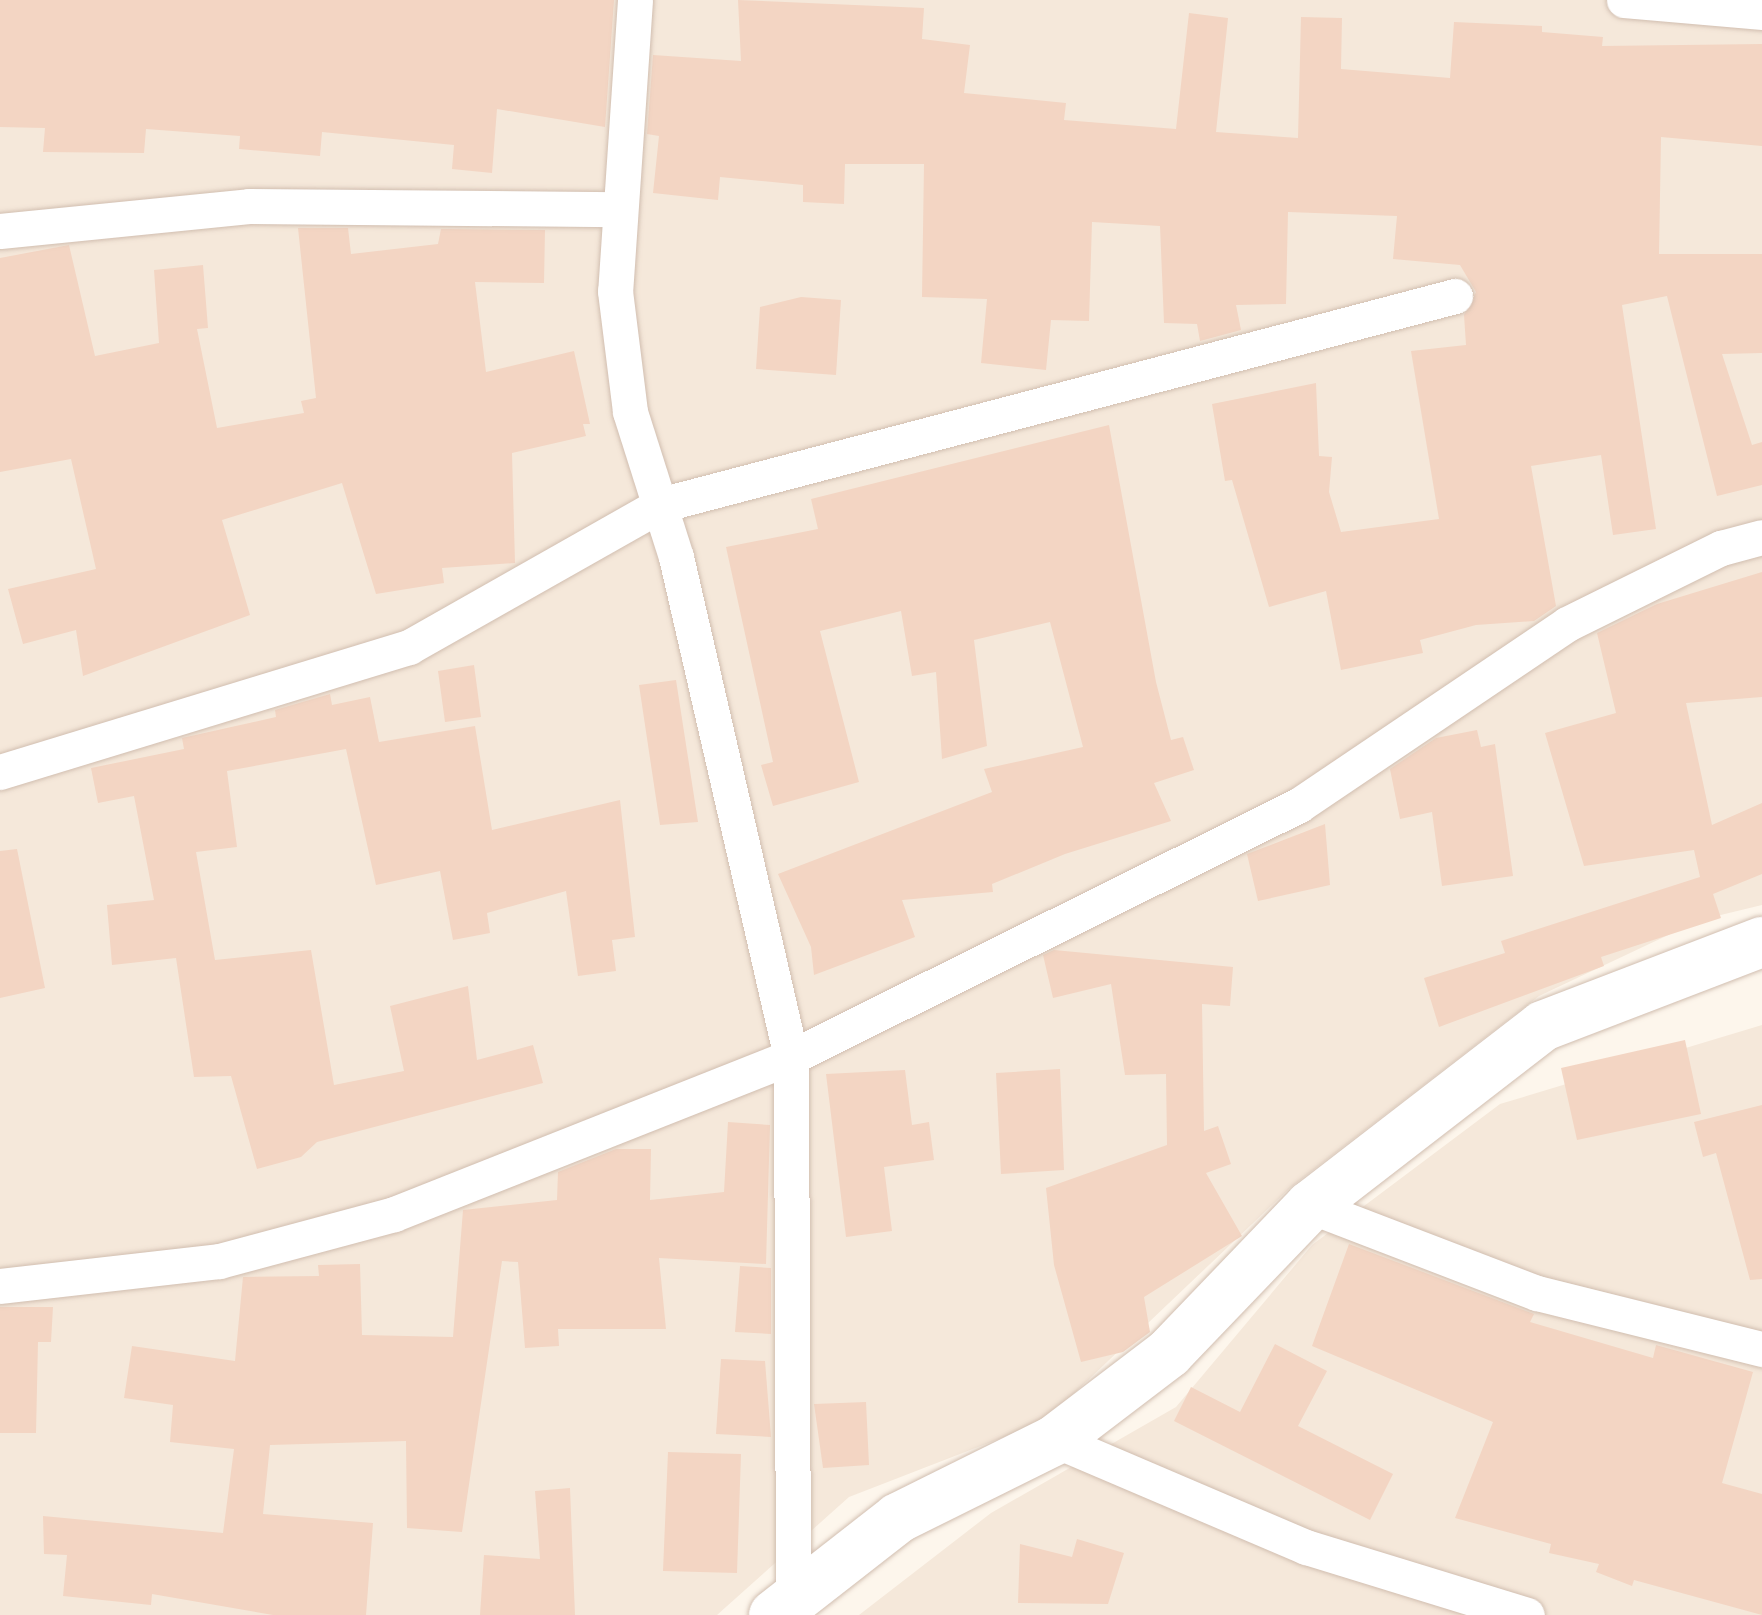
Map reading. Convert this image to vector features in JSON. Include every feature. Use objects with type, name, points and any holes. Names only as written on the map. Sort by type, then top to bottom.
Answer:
[{"type":"street","points":[[634,0],[615,291],[630,412],[660,505],[791,1056],[783,1605]]},
{"type":"street","points":[[1624,0],[1762,12]]},
{"type":"street","points":[[0,230],[249,206],[620,209]]},
{"type":"street","points":[[0,772],[409,647],[660,505],[1456,296]]},
{"type":"street","points":[[0,1286],[219,1261],[394,1214],[791,1056],[1299,805],[1567,624],[1721,548],[1762,537]]},
{"type":"street","points":[[783,1605],[898,1518],[1055,1440],[1169,1353],[1310,1206],[1543,1026],[1762,942]]},
{"type":"street","points":[[1310,1206],[1536,1293],[1762,1349]]},
{"type":"street","points":[[1055,1440],[1306,1547],[1527,1615]]},
{"type":"shaded area","points":[[0,0],[1762,0],[1762,905],[1700,920],[1539,996],[1291,1187],[1045,1421],[849,1497],[717,1615],[0,1615]]},
{"type":"shaded area","points":[[1762,1025],[1762,1615],[859,1615],[991,1513],[1176,1407],[1312,1245],[1500,1104]]},
{"type":"building","points":[[0,0],[614,0],[605,127],[497,109],[492,173],[452,169],[454,145],[322,132],[320,156],[239,149],[240,136],[146,129],[144,153],[43,152],[45,128],[0,127]]},
{"type":"building","points":[[738,0],[924,8],[922,39],[970,45],[964,93],[1066,103],[1064,120],[1176,129],[1189,13],[1228,18],[1216,132],[1298,138],[1301,17],[1342,18],[1341,69],[1450,78],[1454,22],[1542,26],[1542,32],[1603,37],[1602,46],[1762,44],[1762,146],[1661,137],[1659,254],[1762,254],[1762,353],[1722,354],[1752,445],[1762,442],[1762,485],[1717,496],[1667,296],[1622,305],[1656,529],[1613,535],[1601,455],[1531,466],[1556,606],[1534,621],[1476,625],[1420,640],[1423,653],[1341,670],[1326,591],[1269,607],[1232,480],[1225,481],[1212,404],[1316,383],[1319,456],[1332,457],[1329,492],[1341,532],[1439,519],[1411,351],[1466,345],[1464,315],[1476,292],[1460,265],[1393,259],[1397,216],[1288,212],[1286,304],[1236,305],[1241,330],[1200,341],[1197,324],[1164,323],[1160,226],[1092,222],[1089,321],[1051,320],[1046,370],[981,363],[987,299],[922,297],[924,164],[845,164],[844,204],[803,202],[803,185],[720,177],[718,200],[653,193],[659,136],[647,134],[653,55],[741,61]]},
{"type":"building","points":[[298,228],[348,228],[351,254],[438,244],[441,229],[545,230],[544,283],[475,282],[486,372],[574,351],[590,424],[583,424],[586,436],[512,453],[515,563],[442,568],[444,583],[376,594],[342,483],[222,520],[250,615],[83,676],[76,630],[23,644],[8,589],[96,569],[71,459],[0,472],[0,258],[69,245],[95,356],[159,343],[154,270],[203,265],[208,328],[197,329],[217,428],[304,413],[301,401],[316,398]]},
{"type":"building","points":[[801,297],[841,300],[836,375],[756,369],[760,307]]},
{"type":"building","points":[[1109,425],[1156,682],[1171,740],[1183,737],[1194,770],[1154,783],[1171,821],[1065,854],[992,884],[993,892],[902,900],[915,937],[814,975],[811,947],[778,874],[992,792],[984,769],[1083,747],[1050,622],[974,640],[987,746],[942,759],[936,672],[912,676],[901,611],[820,631],[859,782],[773,806],[761,765],[773,762],[726,547],[818,529],[811,499]]},
{"type":"building","points":[[1762,572],[1762,697],[1686,703],[1712,825],[1762,803],[1762,874],[1713,894],[1721,918],[1601,957],[1604,966],[1439,1027],[1424,978],[1505,953],[1501,941],[1700,877],[1694,850],[1584,866],[1545,733],[1616,713],[1597,633],[1657,604]]},
{"type":"building","points":[[474,665],[481,717],[445,722],[438,671]]},
{"type":"building","points":[[676,680],[698,822],[660,825],[639,685]]},
{"type":"building","points":[[330,694],[332,705],[370,697],[379,742],[475,726],[492,830],[620,800],[635,937],[612,940],[616,971],[578,976],[566,891],[487,913],[490,933],[453,940],[440,871],[376,885],[346,749],[227,771],[237,847],[196,852],[215,960],[311,950],[334,1085],[404,1071],[390,1006],[468,986],[477,1060],[533,1045],[543,1083],[317,1142],[301,1157],[257,1169],[231,1076],[194,1077],[176,958],[112,965],[107,905],[154,900],[134,796],[98,803],[91,768],[184,749],[182,738],[276,717],[275,710]]},
{"type":"building","points":[[1477,730],[1481,747],[1495,744],[1513,876],[1442,886],[1432,812],[1400,819],[1390,769],[1436,738]]},
{"type":"building","points":[[1325,824],[1330,885],[1258,901],[1247,854]]},
{"type":"building","points":[[17,849],[45,988],[0,998],[0,851]]},
{"type":"building","points":[[1054,950],[1233,967],[1230,1006],[1202,1004],[1204,1131],[1218,1126],[1231,1164],[1206,1173],[1242,1236],[1144,1297],[1150,1332],[1123,1352],[1081,1362],[1054,1265],[1046,1188],[1167,1145],[1166,1074],[1125,1075],[1111,984],[1053,998],[1043,955]]},
{"type":"building","points":[[1685,1040],[1701,1114],[1577,1140],[1561,1068]]},
{"type":"building","points":[[1060,1069],[1064,1170],[1001,1174],[996,1073]]},
{"type":"building","points":[[905,1070],[912,1125],[929,1122],[934,1160],[884,1167],[892,1231],[846,1237],[826,1074]]},
{"type":"building","points":[[1762,1105],[1762,1279],[1750,1280],[1716,1153],[1703,1157],[1694,1122]]},
{"type":"building","points":[[728,1122],[770,1125],[766,1264],[659,1258],[666,1329],[558,1329],[559,1346],[525,1348],[518,1262],[502,1261],[462,1532],[407,1528],[406,1441],[270,1445],[263,1514],[373,1523],[366,1615],[273,1615],[152,1594],[151,1605],[63,1596],[67,1555],[44,1554],[43,1516],[223,1533],[234,1449],[170,1442],[173,1405],[124,1398],[132,1346],[235,1361],[243,1277],[319,1276],[318,1265],[360,1264],[362,1335],[453,1337],[463,1210],[557,1200],[558,1172],[616,1149],[651,1149],[650,1200],[724,1192]]},
{"type":"building","points":[[1349,1244],[1534,1314],[1530,1322],[1653,1358],[1656,1345],[1753,1372],[1722,1483],[1762,1494],[1762,1615],[1634,1580],[1632,1586],[1596,1572],[1599,1564],[1549,1553],[1551,1544],[1455,1518],[1493,1422],[1312,1346]]},
{"type":"building","points":[[740,1266],[771,1268],[771,1334],[735,1332]]},
{"type":"building","points":[[0,1307],[53,1307],[51,1342],[38,1342],[36,1433],[0,1433]]},
{"type":"building","points":[[1275,1344],[1327,1371],[1298,1426],[1393,1474],[1370,1520],[1174,1421],[1191,1387],[1240,1412]]},
{"type":"building","points":[[721,1359],[765,1361],[771,1437],[716,1434]]},
{"type":"building","points":[[866,1402],[869,1465],[823,1468],[814,1404]]},
{"type":"building","points":[[668,1452],[741,1454],[737,1573],[663,1571]]},
{"type":"building","points":[[570,1488],[575,1615],[480,1615],[484,1555],[540,1559],[535,1491]]},
{"type":"building","points":[[1077,1539],[1124,1553],[1108,1604],[1018,1603],[1020,1544],[1072,1557]]}]
